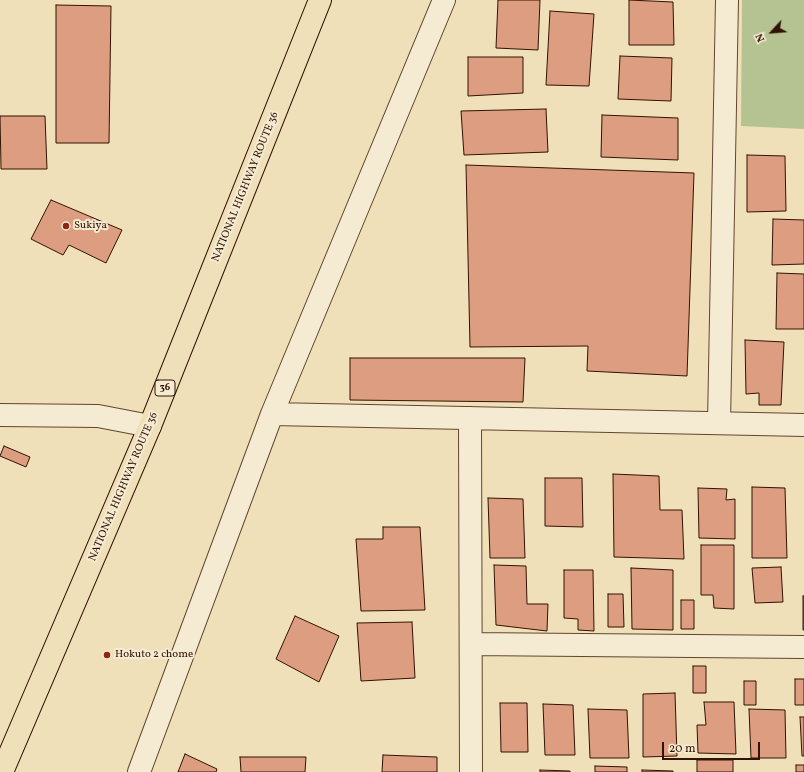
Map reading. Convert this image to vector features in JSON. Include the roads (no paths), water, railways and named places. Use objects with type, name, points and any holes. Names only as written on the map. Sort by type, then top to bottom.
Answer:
[{"type":"highway","name":"NATIONAL HIGHWAY ROUTE 36","points":[[2,772],[150,426],[320,0]]},
{"type":"street","points":[[139,772],[272,414],[444,0]]},
{"type":"street","points":[[719,423],[726,0]]},
{"type":"street","points":[[272,414],[804,425]]},
{"type":"street","points":[[0,415],[98,416],[150,426]]},
{"type":"street","points":[[470,418],[471,772]]},
{"type":"street","points":[[471,644],[804,647]]},
{"type":"place","name":"Sukiya","points":[[66,226]]},
{"type":"place","name":"Hokuto 2 chome","points":[[107,655]]}]
